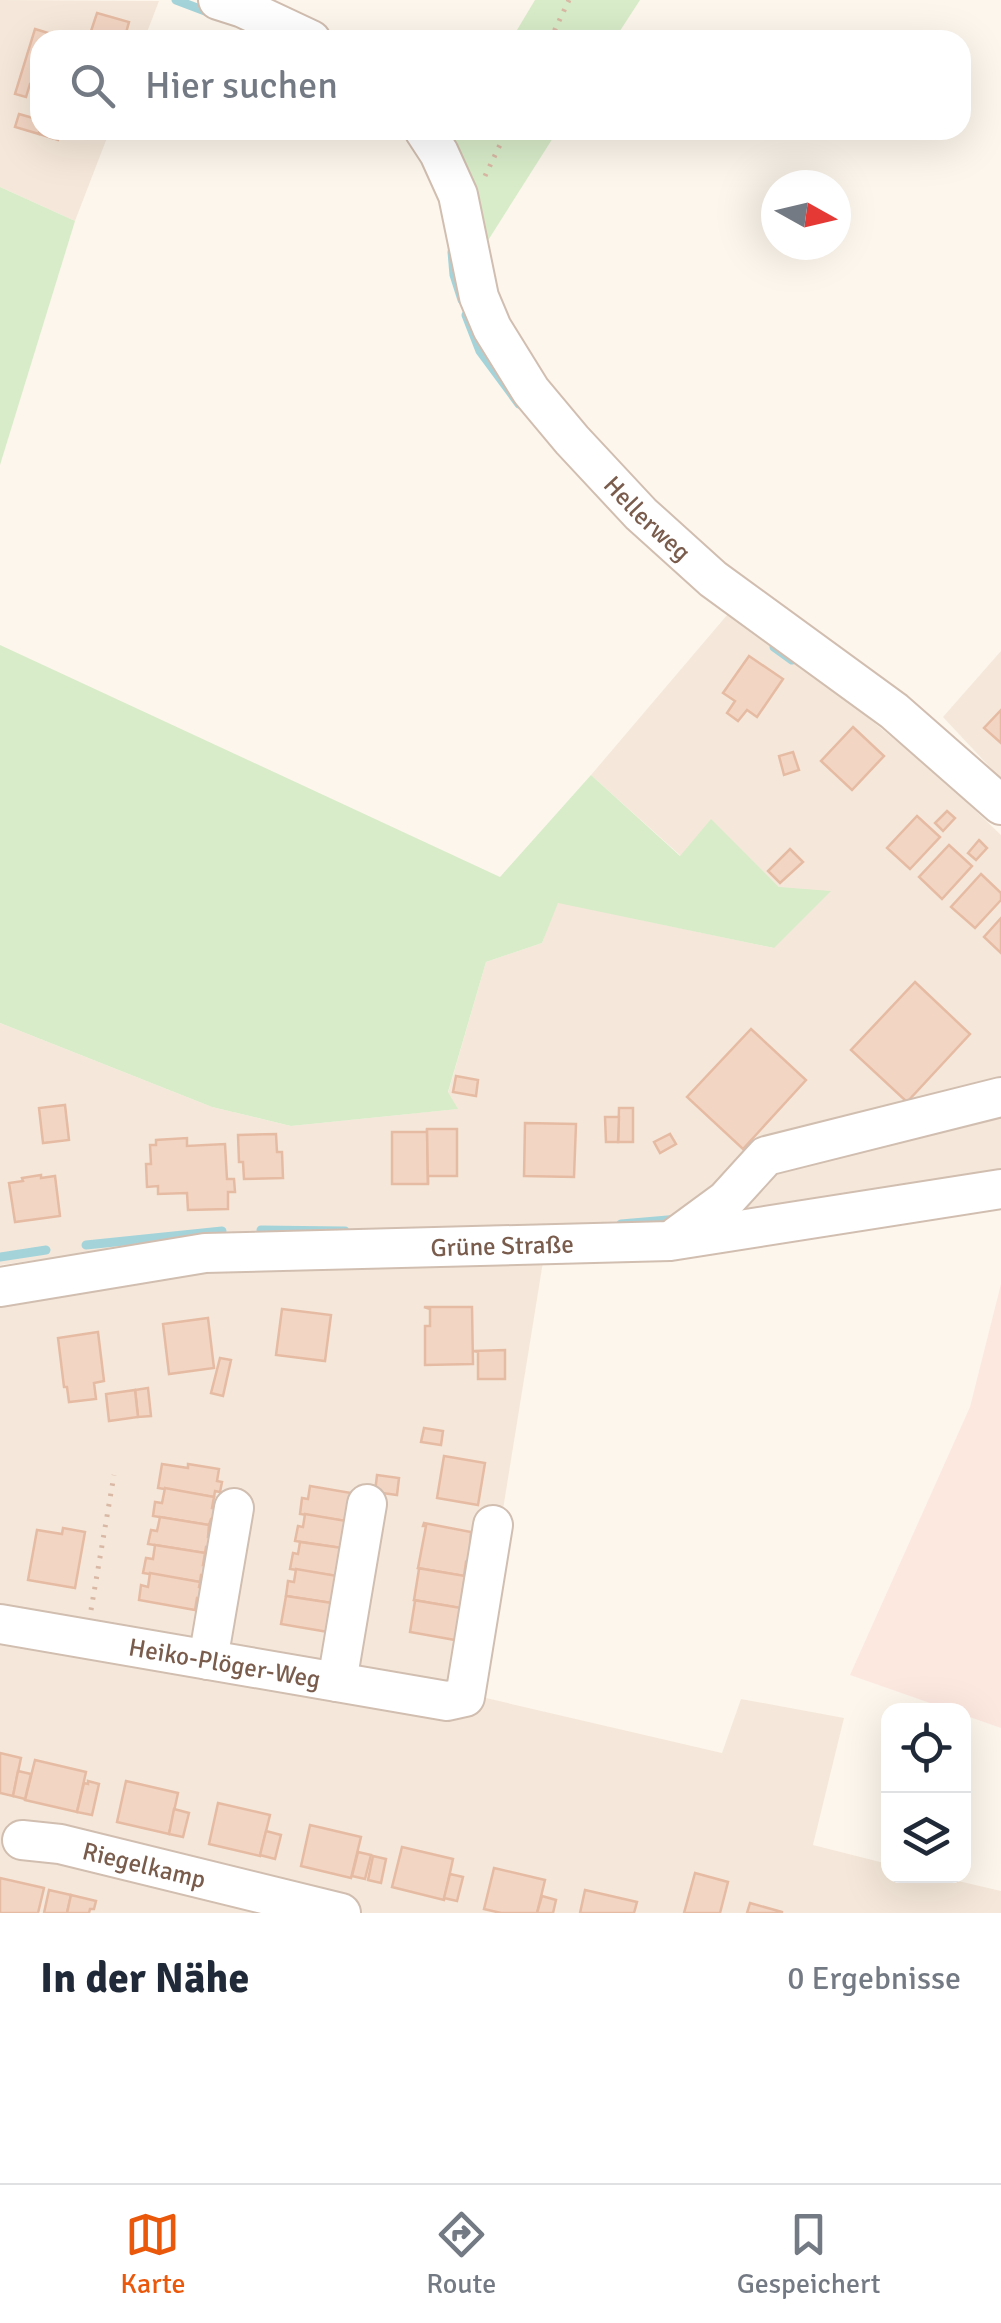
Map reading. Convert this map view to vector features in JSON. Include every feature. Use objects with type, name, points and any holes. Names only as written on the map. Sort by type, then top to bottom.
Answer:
[{"type":"street","points":[[218,0],[290,30]]},
{"type":"street","name":"Hellerweg","points":[[431,140],[458,195],[479,296],[492,328],[531,391],[572,440],[641,514],[713,579],[894,711],[1001,805]]},
{"type":"street","points":[[670,1241],[726,1200],[766,1156],[1001,1097]]},
{"type":"street","name":"Grüne Straße","points":[[0,1287],[205,1253],[670,1241],[1001,1189]]},
{"type":"street","points":[[337,1682],[367,1504]]},
{"type":"street","points":[[208,1660],[234,1508]]},
{"type":"street","name":"Heiko-Plöger-Weg","points":[[0,1624],[447,1701],[464,1697],[493,1525]]},
{"type":"street","name":"Riegelkamp","points":[[22,1840],[60,1844],[265,1904],[341,1913]]},
{"type":"path","points":[[555,30],[569,0]]},
{"type":"path","points":[[458,195],[485,176],[502,140]]},
{"type":"path","points":[[86,1639],[114,1474]]},
{"type":"shaded area","points":[[0,0],[159,1],[148,30],[30,30],[30,140],[106,140],[75,221],[0,187]]},
{"type":"shaded area","points":[[733,608],[937,774],[1001,835],[1001,1174],[702,1217],[144,1245],[0,1265],[0,1023],[212,1107],[291,1126],[457,1109],[448,1093],[486,962],[542,943],[557,902],[774,948],[779,887],[711,820],[681,856],[591,775]]},
{"type":"shaded area","points":[[1001,651],[1001,779],[943,717]]},
{"type":"shaded area","points":[[543,1262],[473,1695],[722,1753],[741,1699],[844,1718],[813,1845],[881,1862],[881,1883],[967,1883],[1001,1891],[1001,1913],[0,1913],[0,1301],[188,1267]]},
{"type":"shaded area","points":[[1001,1284],[1001,1728],[971,1717],[971,1703],[930,1703],[850,1675],[970,1407]]},
{"type":"green space","points":[[535,0],[640,0],[620,30],[517,30]]},
{"type":"green space","points":[[552,140],[487,242],[449,142]]},
{"type":"green space","points":[[0,187],[75,221],[0,465]]},
{"type":"green space","points":[[0,645],[500,877],[591,775],[680,856],[711,819],[779,887],[831,891],[774,948],[558,903],[542,943],[486,962],[448,1092],[458,1109],[291,1126],[212,1107],[0,1023]]},
{"type":"building","points":[[97,13],[129,22],[127,30],[91,30]]},
{"type":"building","points":[[30,45],[26,97],[15,94]]},
{"type":"building","points":[[19,114],[30,117],[30,131],[15,127]]},
{"type":"building","points":[[749,656],[783,679],[757,717],[747,710],[738,721],[727,713],[735,701],[723,693]]},
{"type":"building","points":[[1001,710],[1001,743],[984,728]]},
{"type":"building","points":[[853,727],[884,756],[852,790],[821,761]]},
{"type":"building","points":[[793,752],[799,770],[784,775],[779,756]]},
{"type":"building","points":[[947,811],[955,818],[943,831],[935,823]]},
{"type":"building","points":[[917,816],[940,837],[910,869],[887,848]]},
{"type":"building","points":[[979,840],[987,848],[976,860],[968,853]]},
{"type":"building","points":[[949,845],[972,866],[942,899],[919,877]]},
{"type":"building","points":[[790,849],[803,862],[780,883],[768,871]]},
{"type":"building","points":[[981,874],[1001,893],[1001,900],[975,928],[951,907]]},
{"type":"building","points":[[1001,918],[1001,953],[984,937]]},
{"type":"building","points":[[915,982],[970,1034],[907,1102],[851,1050]]},
{"type":"building","points":[[751,1029],[806,1080],[743,1149],[687,1097]]},
{"type":"building","points":[[456,1076],[478,1080],[476,1096],[453,1092]]},
{"type":"building","points":[[65,1105],[69,1140],[43,1143],[39,1108]]},
{"type":"building","points":[[619,1108],[633,1108],[633,1142],[618,1142]]},
{"type":"building","points":[[605,1117],[619,1117],[618,1142],[606,1142]]},
{"type":"building","points":[[525,1123],[576,1124],[574,1177],[524,1176]]},
{"type":"building","points":[[427,1129],[428,1184],[392,1184],[392,1132]]},
{"type":"building","points":[[427,1129],[457,1129],[457,1176],[428,1176],[428,1184]]},
{"type":"building","points":[[276,1134],[277,1152],[282,1152],[283,1178],[244,1179],[238,1135]]},
{"type":"building","points":[[670,1134],[676,1144],[660,1153],[654,1142]]},
{"type":"building","points":[[187,1138],[187,1146],[225,1144],[227,1179],[234,1179],[235,1192],[228,1192],[228,1209],[188,1210],[187,1193],[158,1194],[158,1186],[147,1187],[150,1145],[156,1145],[156,1140]]},
{"type":"building","points":[[41,1175],[55,1176],[60,1216],[15,1222],[9,1183]]},
{"type":"building","points":[[424,1307],[472,1307],[473,1364],[425,1365],[425,1326],[430,1326],[430,1309]]},
{"type":"building","points":[[282,1309],[331,1315],[325,1361],[276,1355]]},
{"type":"building","points":[[208,1318],[214,1368],[169,1374],[163,1324]]},
{"type":"building","points":[[98,1332],[104,1381],[94,1383],[96,1399],[69,1402],[58,1338]]},
{"type":"building","points":[[505,1350],[505,1379],[478,1379],[478,1352],[473,1351]]},
{"type":"building","points":[[220,1358],[231,1360],[223,1396],[211,1393]]},
{"type":"building","points":[[148,1388],[151,1416],[138,1417],[135,1390]]},
{"type":"building","points":[[135,1390],[138,1417],[109,1421],[106,1394]]},
{"type":"building","points":[[424,1428],[443,1431],[441,1445],[421,1442]]},
{"type":"building","points":[[444,1456],[485,1463],[478,1505],[437,1498]]},
{"type":"building","points":[[162,1464],[219,1469],[220,1492],[215,1491],[214,1497],[158,1488]]},
{"type":"building","points":[[377,1475],[399,1478],[397,1495],[375,1492]]},
{"type":"building","points":[[310,1486],[351,1493],[346,1521],[300,1514],[302,1498],[308,1499]]},
{"type":"building","points":[[165,1488],[214,1497],[215,1519],[209,1525],[153,1516],[155,1502],[162,1503]]},
{"type":"building","points":[[305,1514],[346,1521],[342,1548],[295,1541]]},
{"type":"building","points":[[160,1517],[209,1525],[210,1548],[206,1547],[205,1553],[148,1544]]},
{"type":"building","points":[[424,1523],[471,1532],[464,1576],[418,1568]]},
{"type":"building","points":[[63,1528],[85,1532],[75,1588],[28,1580],[37,1530],[62,1534]]},
{"type":"building","points":[[300,1542],[342,1548],[337,1576],[290,1569]]},
{"type":"building","points":[[155,1545],[205,1553],[205,1576],[201,1575],[200,1582],[143,1573],[146,1558],[153,1559]]},
{"type":"building","points":[[417,1568],[465,1576],[460,1608],[414,1600]]},
{"type":"building","points":[[296,1569],[337,1576],[332,1603],[286,1596],[288,1581],[294,1582]]},
{"type":"building","points":[[150,1573],[200,1582],[199,1587],[204,1588],[195,1610],[139,1600],[141,1585],[148,1587]]},
{"type":"building","points":[[286,1596],[332,1603],[328,1632],[281,1624]]},
{"type":"building","points":[[413,1600],[461,1608],[455,1640],[410,1632]]},
{"type":"building","points":[[0,1753],[21,1758],[13,1796],[0,1793]]},
{"type":"building","points":[[35,1760],[86,1772],[77,1812],[25,1800]]},
{"type":"building","points":[[18,1771],[31,1774],[25,1799],[13,1796]]},
{"type":"building","points":[[126,1781],[178,1793],[169,1834],[117,1822]]},
{"type":"building","points":[[84,1783],[99,1784],[92,1815],[77,1812]]},
{"type":"building","points":[[218,1803],[270,1815],[260,1856],[209,1844]]},
{"type":"building","points":[[174,1809],[189,1813],[183,1837],[169,1834]]},
{"type":"building","points":[[310,1825],[361,1837],[351,1878],[301,1866]]},
{"type":"building","points":[[266,1831],[281,1835],[275,1859],[260,1855]]},
{"type":"building","points":[[402,1847],[453,1859],[444,1900],[392,1887]]},
{"type":"building","points":[[358,1852],[371,1855],[365,1879],[352,1876]]},
{"type":"building","points":[[373,1856],[386,1859],[381,1883],[368,1880]]},
{"type":"building","points":[[494,1868],[545,1880],[537,1913],[484,1909]]},
{"type":"building","points":[[695,1873],[728,1882],[720,1913],[684,1913]]},
{"type":"building","points":[[450,1874],[463,1877],[457,1901],[444,1898]]},
{"type":"building","points":[[0,1878],[44,1888],[38,1913],[0,1913]]},
{"type":"building","points":[[49,1890],[71,1895],[67,1913],[44,1913]]},
{"type":"building","points":[[585,1890],[637,1902],[634,1913],[580,1913]]},
{"type":"building","points":[[71,1895],[96,1901],[94,1909],[89,1913],[67,1913]]},
{"type":"building","points":[[542,1896],[556,1900],[553,1913],[537,1913]]},
{"type":"building","points":[[750,1903],[782,1912],[782,1913],[747,1913]]},
{"type":"waterway","points":[[176,0],[213,14]]},
{"type":"waterway","points":[[452,252],[462,300]]},
{"type":"waterway","points":[[466,315],[480,351],[519,404]]},
{"type":"waterway","points":[[774,647],[792,660]]},
{"type":"waterway","points":[[621,1224],[679,1219]]},
{"type":"waterway","points":[[261,1230],[345,1231]]},
{"type":"waterway","points":[[86,1245],[222,1231]]},
{"type":"waterway","points":[[0,1257],[46,1250]]}]
